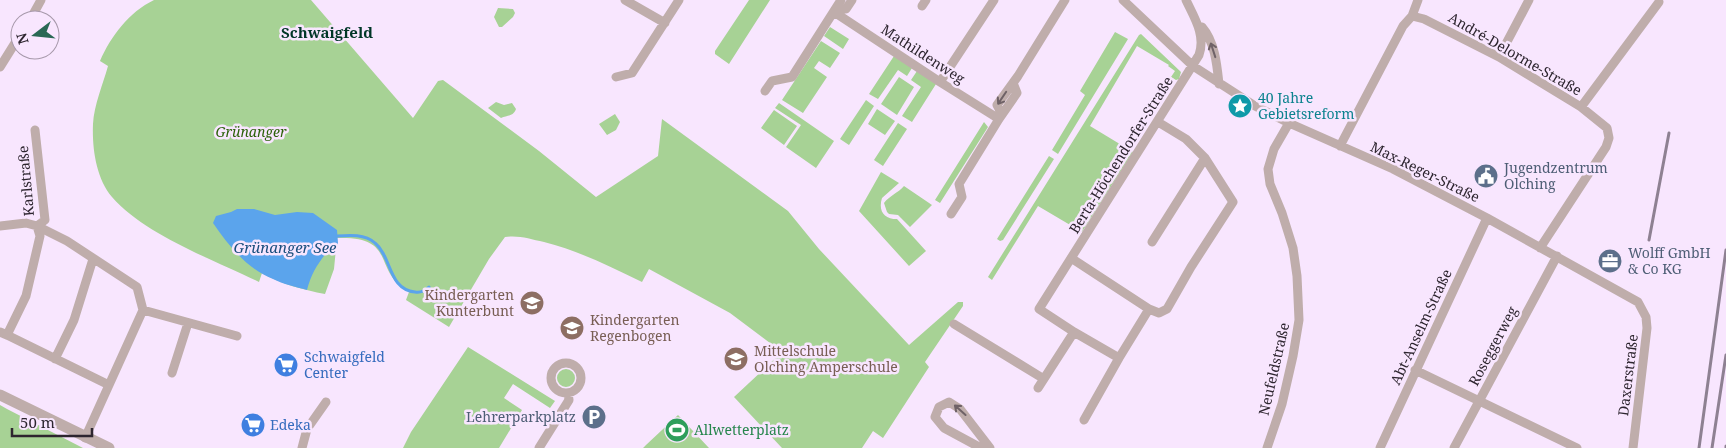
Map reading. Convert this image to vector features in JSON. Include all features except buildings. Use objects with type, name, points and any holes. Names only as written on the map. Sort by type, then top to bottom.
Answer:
[{"type":"street","points":[[625,0],[665,23]]},
{"type":"street","points":[[616,77],[632,73],[678,0]]},
{"type":"street","points":[[766,91],[772,81],[792,77],[841,0]]},
{"type":"street","points":[[835,10],[846,9],[852,0]]},
{"type":"street","points":[[940,82],[994,0]]},
{"type":"street","points":[[951,214],[962,197],[959,184],[1000,116],[1017,92],[1013,83],[1065,0]]},
{"type":"street","name":"Max-Reger-Straße","points":[[1123,0],[1193,66],[1255,106],[1288,123],[1393,169],[1488,218],[1632,298],[1641,307]]},
{"type":"street","points":[[1188,0],[1202,37],[1201,49],[1193,66]]},
{"type":"street","points":[[1340,146],[1403,26],[1412,16],[1418,0]]},
{"type":"street","points":[[1498,58],[1529,0]]},
{"type":"street","points":[[1581,108],[1659,2]]},
{"type":"street","name":"Mathildenweg","points":[[835,10],[940,82],[1000,116]]},
{"type":"street","name":"André-Delorme-Straße","points":[[1412,16],[1424,19],[1498,58],[1581,108],[1608,128],[1609,138],[1606,147],[1540,248]]},
{"type":"street","points":[[1196,19],[1210,40],[1220,84]]},
{"type":"street","points":[[0,67],[10,51]]},
{"type":"street","name":"Berta-Höchendorfer-Straße","points":[[1119,358],[1039,309],[1193,66]]},
{"type":"street","points":[[1071,258],[1149,309],[1159,313],[1166,309],[1233,202],[1205,158],[1186,139],[1158,122]]},
{"type":"street","name":"Neufeldstraße","points":[[1267,448],[1282,404],[1299,320],[1297,276],[1293,248],[1270,184],[1268,169],[1274,149],[1288,123]]},
{"type":"street","name":"Karlstraße","points":[[35,130],[45,220],[37,226]]},
{"type":"street","points":[[1152,242],[1205,158]]},
{"type":"street","name":"Abt-Anselm-Straße","points":[[1380,448],[1488,218]]},
{"type":"street","name":"Karlstraße","points":[[0,226],[26,223],[37,226]]},
{"type":"street","points":[[37,226],[67,241],[136,287],[143,310],[86,438]]},
{"type":"street","name":"Karlstraße","points":[[4,334],[26,296],[40,236],[37,226]]},
{"type":"street","name":"Roseggerweg","points":[[1454,448],[1557,256]]},
{"type":"street","points":[[55,359],[74,320],[93,259]]},
{"type":"street","name":"Daxerstraße","points":[[1633,448],[1647,328],[1646,317],[1641,307]]},
{"type":"street","points":[[1084,420],[1149,309]]},
{"type":"street","points":[[143,310],[237,336]]},
{"type":"street","points":[[172,373],[188,323]]},
{"type":"street","points":[[954,324],[1044,379]]},
{"type":"street","points":[[1038,388],[1074,332]]},
{"type":"street","points":[[4,334],[109,385]]},
{"type":"street","points":[[1415,370],[1577,448]]},
{"type":"street","points":[[539,448],[569,400],[568,393]]},
{"type":"street","points":[[0,395],[108,448]]},
{"type":"street","points":[[302,448],[307,429],[326,402]]},
{"type":"street","points":[[981,448],[944,428],[935,418],[938,407],[949,402],[960,409],[990,448]]},
{"type":"green space","name":"Grünanger","points":[[154,0],[311,0],[413,118],[438,81],[443,80],[539,151],[596,197],[658,156],[662,119],[788,211],[819,249],[909,345],[958,302],[963,302],[963,306],[925,362],[929,367],[883,438],[873,431],[862,448],[782,448],[734,397],[782,352],[730,313],[649,269],[642,282],[594,259],[557,246],[524,238],[505,237],[489,259],[449,327],[406,300],[409,292],[398,284],[390,274],[377,249],[369,243],[356,239],[337,238],[334,269],[325,294],[293,286],[262,273],[259,282],[161,235],[126,211],[112,197],[102,181],[93,143],[94,117],[108,66],[100,61],[115,34],[129,18]]},
{"type":"green space","points":[[749,0],[770,0],[729,64],[715,54],[715,51]]},
{"type":"green space","points":[[498,8],[513,9],[515,13],[502,27],[499,27],[494,17]]},
{"type":"green space","points":[[830,27],[849,39],[843,49],[824,36]]},
{"type":"green space","points":[[1115,32],[1128,39],[1058,154],[1052,150],[1085,95],[1080,91]]},
{"type":"green space","points":[[1141,34],[1181,72],[1179,79],[1176,80],[1171,77],[1175,71],[1169,65],[1137,46],[1090,126],[1133,152],[1082,232],[1038,206],[992,280],[988,277]]},
{"type":"green space","points":[[821,41],[840,53],[830,68],[819,61],[814,68],[827,77],[803,113],[782,100]]},
{"type":"green space","points":[[894,56],[912,68],[907,76],[898,70],[878,99],[869,94]]},
{"type":"green space","points":[[917,71],[936,84],[912,122],[902,116],[921,87],[911,80]]},
{"type":"green space","points":[[899,77],[914,87],[897,115],[881,104]]},
{"type":"green space","points":[[866,100],[874,106],[849,145],[840,139]]},
{"type":"green space","points":[[496,102],[504,105],[512,103],[516,109],[515,112],[512,115],[501,118],[488,108]]},
{"type":"green space","points":[[779,103],[834,141],[816,168],[786,147],[801,125],[775,108]]},
{"type":"green space","points":[[877,109],[895,121],[885,135],[868,124]]},
{"type":"green space","points":[[774,110],[797,126],[784,145],[761,128]]},
{"type":"green space","points":[[615,114],[620,122],[616,130],[607,135],[599,124]]},
{"type":"green space","points":[[984,122],[988,127],[940,203],[935,200]]},
{"type":"green space","points":[[898,123],[907,129],[883,166],[874,160]]},
{"type":"green space","points":[[1049,156],[1054,159],[1003,240],[1000,241],[997,239]]},
{"type":"green space","points":[[881,172],[899,183],[882,198],[881,207],[883,213],[889,218],[897,219],[926,251],[909,266],[859,211]]},
{"type":"green space","points":[[904,186],[932,205],[910,227],[898,215],[889,214],[884,203]]},
{"type":"green space","points":[[468,347],[555,401],[550,408],[513,384],[504,398],[522,410],[499,448],[403,448],[411,432]]},
{"type":"green space","points":[[566,369],[572,372],[575,378],[572,384],[566,387],[560,384],[557,378],[560,372]]},
{"type":"green space","points":[[0,405],[7,409],[83,448],[0,448]]},
{"type":"green space","name":"Allwetterplatz","points":[[678,415],[709,448],[643,448],[646,445]]},
{"type":"water","name":"Grünanger See","points":[[237,209],[254,209],[275,215],[297,212],[313,213],[337,230],[338,243],[336,254],[328,251],[324,255],[313,274],[307,290],[277,281],[246,263],[225,240],[213,223],[216,216]]},
{"type":"waterway","points":[[337,236],[352,235],[367,238],[375,243],[385,256],[395,279],[406,290],[419,292],[429,287]]},
{"type":"railway","points":[[1649,240],[1669,133]]},
{"type":"railway","points":[[1699,448],[1726,250]]},
{"type":"railway","points":[[1712,448],[1726,355]]},
{"type":"place","name":"40 Jahre Gebietsreform","points":[[1240,106]]},
{"type":"place","name":"Jugendzentrum Olching","points":[[1486,176]]},
{"type":"place","name":"Wolff GmbH & Co KG","points":[[1610,261]]},
{"type":"place","name":"Kindergarten Kunterbunt","points":[[532,303]]},
{"type":"place","name":"Kindergarten Regenbogen","points":[[572,328]]},
{"type":"place","name":"Mittelschule Olching Amperschule","points":[[736,359]]},
{"type":"place","name":"Schwaigfeld Center","points":[[286,365]]},
{"type":"place","name":"Lehrerparkplatz","points":[[594,417]]},
{"type":"place","name":"Edeka","points":[[253,425]]},
{"type":"place","name":"Allwetterplatz","points":[[677,430]]},
{"type":"district","name":"Schwaigfeld","points":[[327,33]]}]
